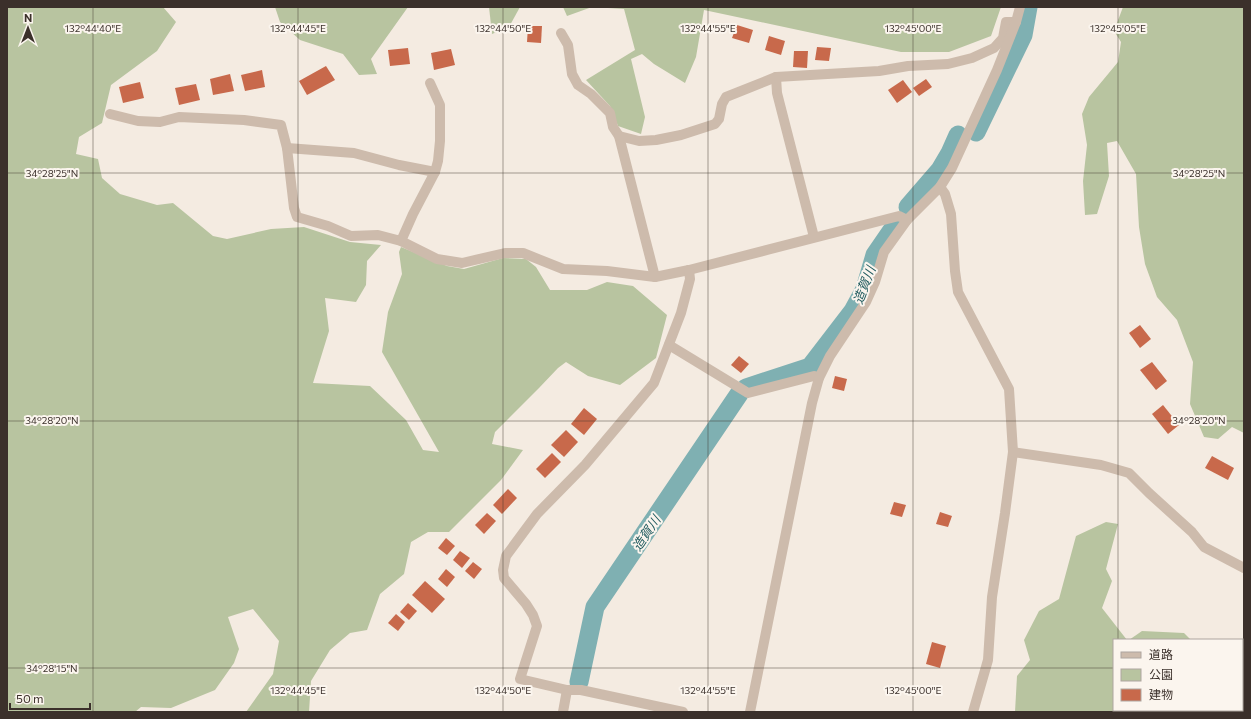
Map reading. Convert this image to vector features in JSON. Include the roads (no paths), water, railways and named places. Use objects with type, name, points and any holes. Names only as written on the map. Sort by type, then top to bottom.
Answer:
[{"type":"street","points":[[750,712],[812,403],[819,378],[830,356],[866,302],[875,282],[884,252],[907,220],[940,187],[952,168],[997,70],[1016,22],[1020,7]]},
{"type":"street","points":[[620,136],[639,141],[656,140],[681,135],[715,124],[719,119],[722,104],[726,97],[776,78],[879,71],[908,66],[948,64],[972,58],[994,48],[1003,38],[1006,22],[1016,22]]},
{"type":"street","points":[[561,33],[568,45],[572,74],[578,85],[591,94],[610,113],[613,127],[620,136],[656,277]]},
{"type":"street","points":[[776,78],[777,93],[814,237]]},
{"type":"street","points":[[401,241],[435,172],[438,161],[440,141],[440,105],[430,83]]},
{"type":"street","points":[[110,114],[138,121],[160,122],[179,117],[244,120],[281,125],[287,148],[294,208],[297,217],[328,226],[351,236],[378,235],[401,241],[437,259],[462,263],[505,253],[523,253],[564,269],[607,271],[656,277],[689,270],[899,216],[907,220]]},
{"type":"street","points":[[287,148],[354,153],[399,165],[435,172]]},
{"type":"street","points":[[940,187],[945,194],[950,214],[958,292],[1008,389],[1012,452],[1005,513],[992,597],[988,660],[973,712]]},
{"type":"street","points":[[683,712],[581,690],[567,690],[520,679],[537,626],[533,615],[526,604],[504,578],[503,570],[506,556],[537,514],[585,465],[654,383],[681,313],[690,279],[689,270]]},
{"type":"street","points":[[669,345],[748,393],[814,376],[819,378]]},
{"type":"street","points":[[1012,452],[1100,465],[1129,473],[1192,532],[1204,547],[1244,568]]},
{"type":"street","points":[[563,712],[567,690]]},
{"type":"waterway","name":"造賀川","points":[[976,132],[1023,35],[1028,7]]},
{"type":"waterway","name":"造賀川","points":[[908,207],[940,170],[958,135]]},
{"type":"waterway","name":"造賀川","points":[[746,388],[810,367],[853,311],[865,289],[875,255],[897,223]]},
{"type":"waterway","name":"造賀川","points":[[579,682],[595,607],[739,394]]}]
